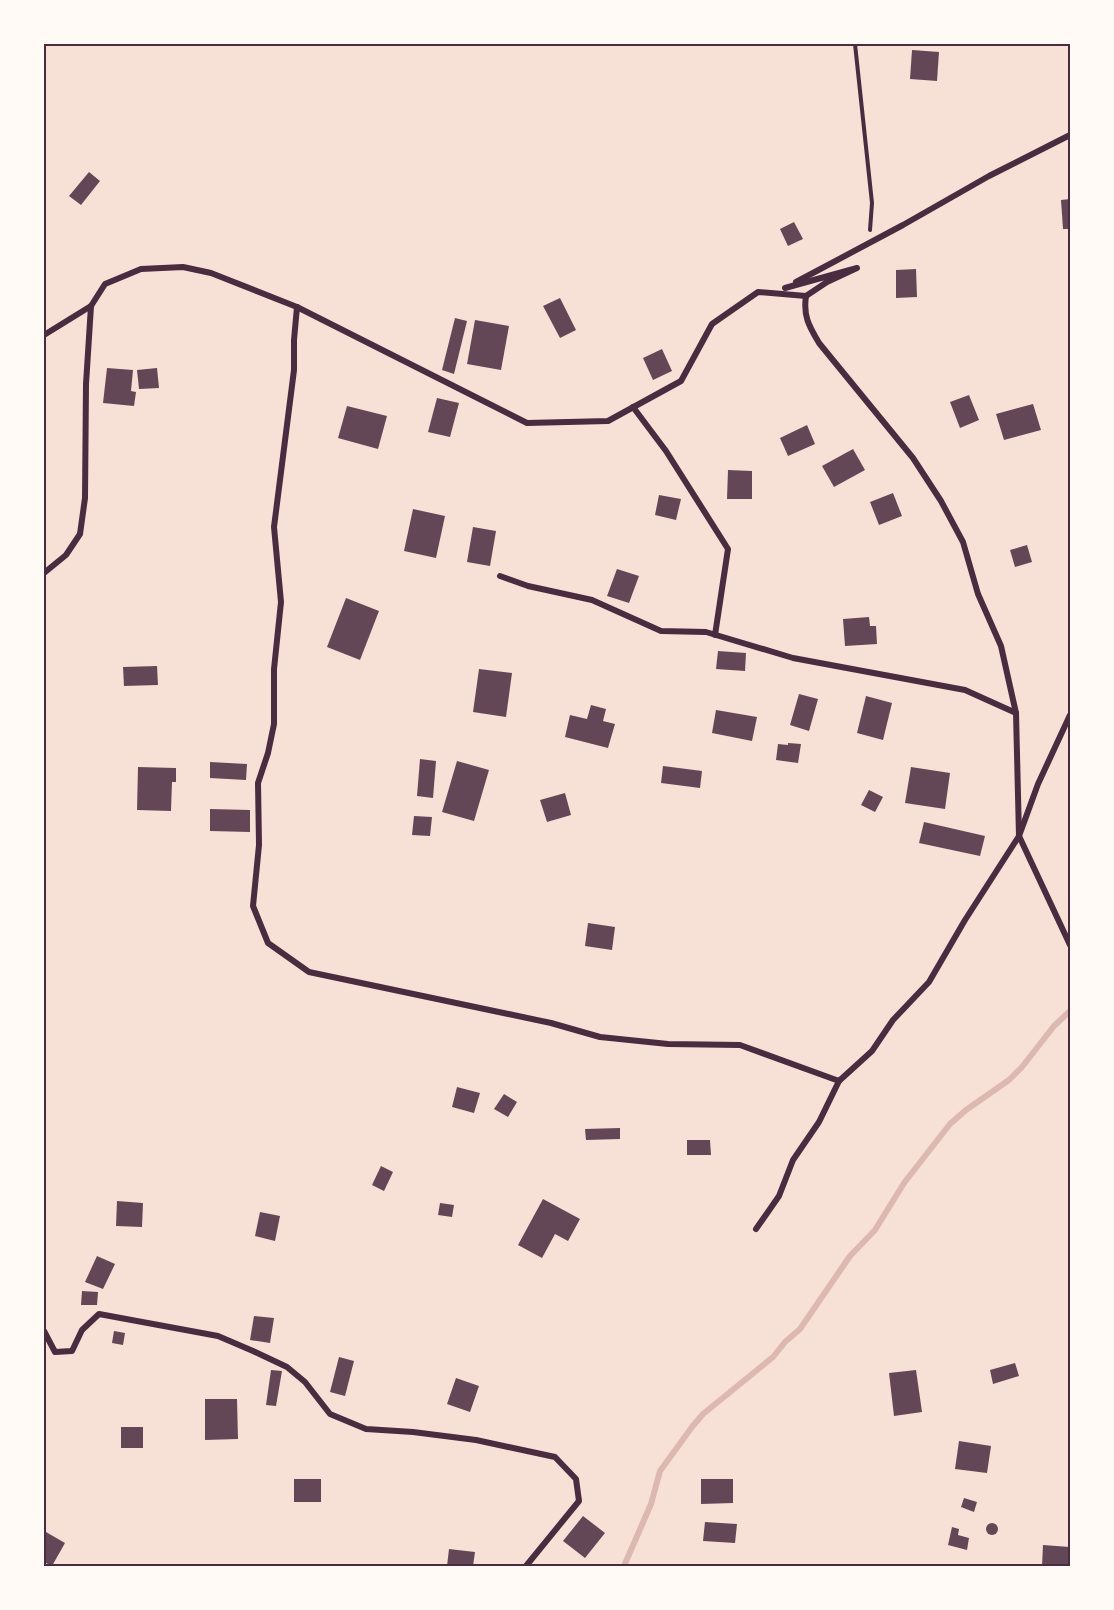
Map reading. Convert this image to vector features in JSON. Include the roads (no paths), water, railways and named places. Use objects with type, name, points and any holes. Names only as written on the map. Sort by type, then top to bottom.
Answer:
[{"type":"street","points":[[44,335],[91,306],[105,284],[141,269],[183,267],[211,273],[297,307],[527,423],[608,421],[681,381],[712,324],[758,292],[806,296],[826,282],[857,268],[785,288],[989,176],[1071,135]]},
{"type":"street","points":[[806,296],[804,310],[809,326],[819,343],[913,458],[941,501],[963,542],[978,594],[1001,646],[1016,713],[1019,836],[1071,945]]},
{"type":"street","points":[[44,573],[66,555],[80,534],[85,498],[86,384],[91,306]]},
{"type":"street","points":[[297,307],[294,370],[274,527],[281,602],[274,669],[274,724],[258,783],[259,845],[253,906],[268,943],[309,972],[550,1023],[600,1036],[668,1044],[740,1045],[839,1081]]},
{"type":"street","points":[[633,407],[666,452],[728,549],[715,635]]},
{"type":"street","points":[[500,576],[528,586],[592,600],[661,631],[706,632],[793,658],[965,690],[1016,713]]},
{"type":"street","points":[[756,1229],[779,1196],[793,1160],[819,1122],[839,1081],[872,1051],[892,1020],[929,982],[965,920],[1019,836],[1038,784],[1071,715]]},
{"type":"street","points":[[44,1331],[55,1352],[72,1351],[82,1330],[99,1314],[218,1336],[287,1367],[305,1382],[330,1414],[366,1429],[476,1440],[555,1457],[576,1479],[579,1501],[526,1566]]},
{"type":"waterway","points":[[624,1566],[651,1504],[660,1471],[692,1427],[703,1414],[773,1357],[800,1329],[850,1256],[875,1230],[904,1183],[950,1124],[1009,1080],[1054,1026],[1070,1011]]}]
